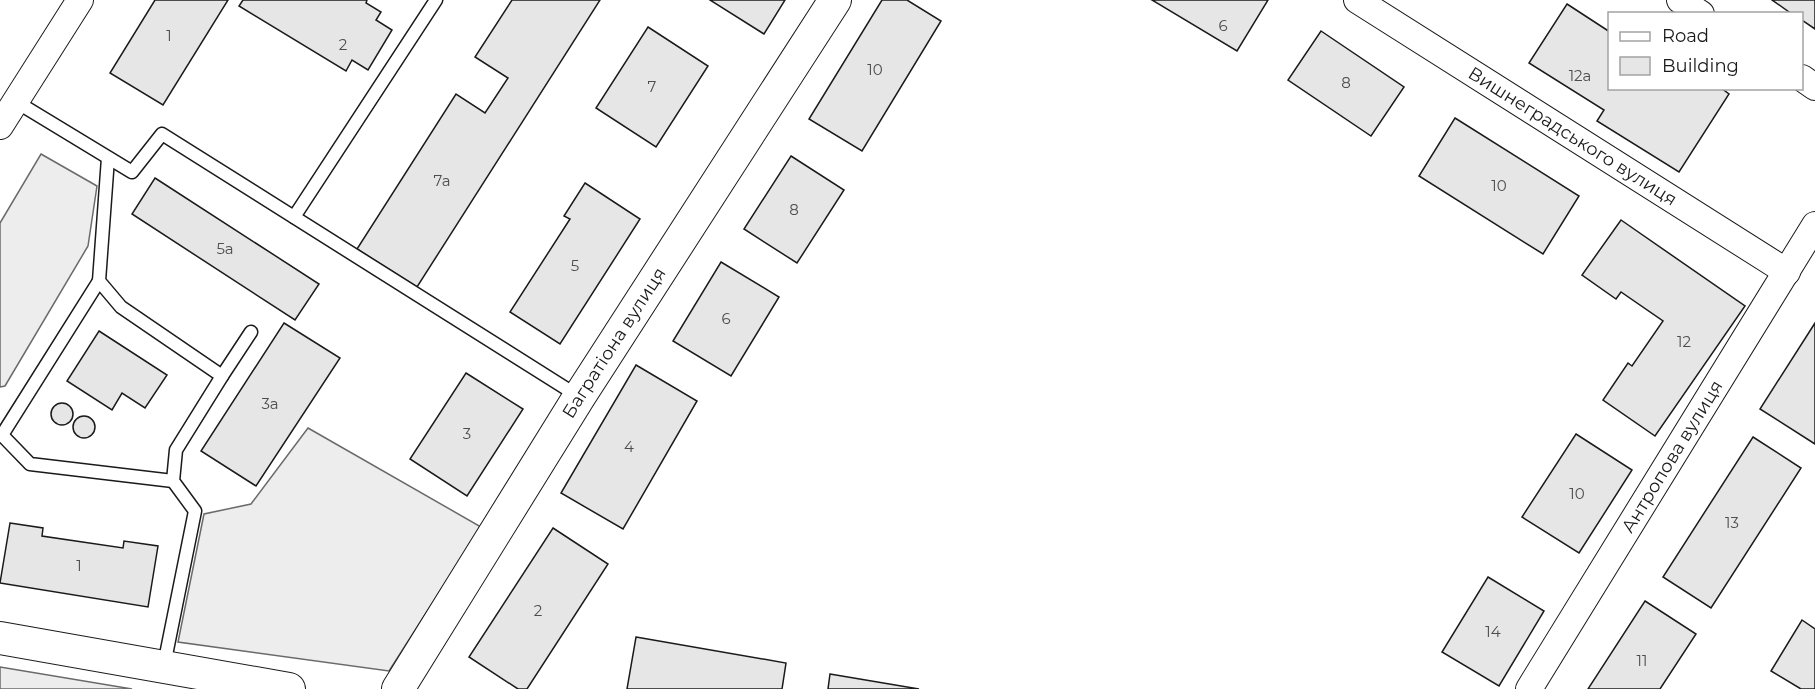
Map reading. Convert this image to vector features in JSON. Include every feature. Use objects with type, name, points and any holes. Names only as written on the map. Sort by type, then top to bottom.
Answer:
[{"type":"street","points":[[0,126],[80,0]]},
{"type":"street","name":"Багратіона вулиця","points":[[398,689],[579,397],[835,0]]},
{"type":"street","name":"Вишнеградського вулиця","points":[[1357,0],[1787,272]]},
{"type":"street","points":[[1680,0],[1698,12]]},
{"type":"street","name":"Антропова вулиця","points":[[1529,689],[1815,225]]},
{"type":"street","points":[[0,638],[289,689]]},
{"type":"lane","points":[[294,217],[435,0]]},
{"type":"lane","points":[[15,101],[132,172],[162,134],[579,397]]},
{"type":"lane","points":[[108,158],[99,281],[1,434],[30,464],[173,481]]},
{"type":"lane","points":[[99,281],[121,307],[222,376]]},
{"type":"lane","points":[[164,667],[195,511],[173,481],[176,450],[251,332]]},
{"type":"shaded area","points":[[41,154],[97,186],[88,246],[5,386],[0,387],[0,223]]},
{"type":"shaded area","points":[[308,428],[481,527],[389,671],[178,642],[204,514],[251,504]]},
{"type":"shaded area","points":[[0,667],[132,689],[0,689]]},
{"type":"building","points":[[155,0],[228,0],[163,105],[110,73]]},
{"type":"building","points":[[243,0],[367,0],[366,3],[381,12],[376,20],[392,30],[368,70],[352,60],[346,71],[239,6]]},
{"type":"building","points":[[512,0],[600,0],[417,287],[357,249],[456,94],[485,113],[508,78],[475,57]]},
{"type":"building","points":[[710,0],[785,0],[764,34]]},
{"type":"building","points":[[882,0],[907,0],[941,21],[862,151],[809,119]]},
{"type":"building","points":[[1152,0],[1268,0],[1237,51]]},
{"type":"building","points":[[1772,0],[1815,0],[1815,29],[1803,21],[1803,12],[1789,12]]},
{"type":"building","points":[[1567,4],[1608,31],[1608,90],[1724,90],[1729,94],[1679,172],[1597,121],[1604,110],[1529,63]]},
{"type":"building","points":[[648,27],[708,66],[656,147],[596,108]]},
{"type":"building","points":[[1321,31],[1404,87],[1371,136],[1288,80]]},
{"type":"building","points":[[1455,118],[1579,196],[1543,254],[1419,176]]},
{"type":"building","points":[[791,156],[844,190],[797,263],[744,229]]},
{"type":"building","points":[[155,178],[319,284],[295,320],[132,214]]},
{"type":"building","points":[[585,183],[640,219],[560,344],[510,312],[570,219],[564,216]]},
{"type":"building","points":[[1621,220],[1745,306],[1655,436],[1603,400],[1628,363],[1632,366],[1663,321],[1621,292],[1616,299],[1582,275]]},
{"type":"building","points":[[721,262],[779,297],[731,376],[673,341]]},
{"type":"building","points":[[284,323],[340,358],[256,486],[201,451]]},
{"type":"building","points":[[1815,323],[1815,444],[1760,409]]},
{"type":"building","points":[[99,331],[167,375],[145,408],[122,393],[112,410],[67,381]]},
{"type":"building","points":[[636,365],[697,401],[623,529],[561,493]]},
{"type":"building","points":[[466,373],[523,409],[467,496],[410,459]]},
{"type":"building","points":[[62,403],[70,406],[73,414],[70,422],[62,425],[54,422],[51,414],[54,406]]},
{"type":"building","points":[[84,416],[92,419],[95,427],[92,435],[84,438],[76,435],[73,427],[76,419]]},
{"type":"building","points":[[1576,434],[1632,470],[1579,553],[1522,517]]},
{"type":"building","points":[[1753,437],[1801,468],[1711,608],[1663,577]]},
{"type":"building","points":[[10,523],[43,528],[42,536],[123,548],[124,541],[158,546],[148,607],[0,583]]},
{"type":"building","points":[[553,528],[608,564],[527,689],[518,689],[469,657]]},
{"type":"building","points":[[1488,577],[1544,611],[1499,686],[1442,652]]},
{"type":"building","points":[[1645,601],[1696,634],[1660,689],[1588,689]]},
{"type":"building","points":[[1802,620],[1815,629],[1815,689],[1801,689],[1771,671]]},
{"type":"building","points":[[636,637],[786,663],[782,689],[627,689]]},
{"type":"building","points":[[830,674],[919,689],[828,689]]}]
